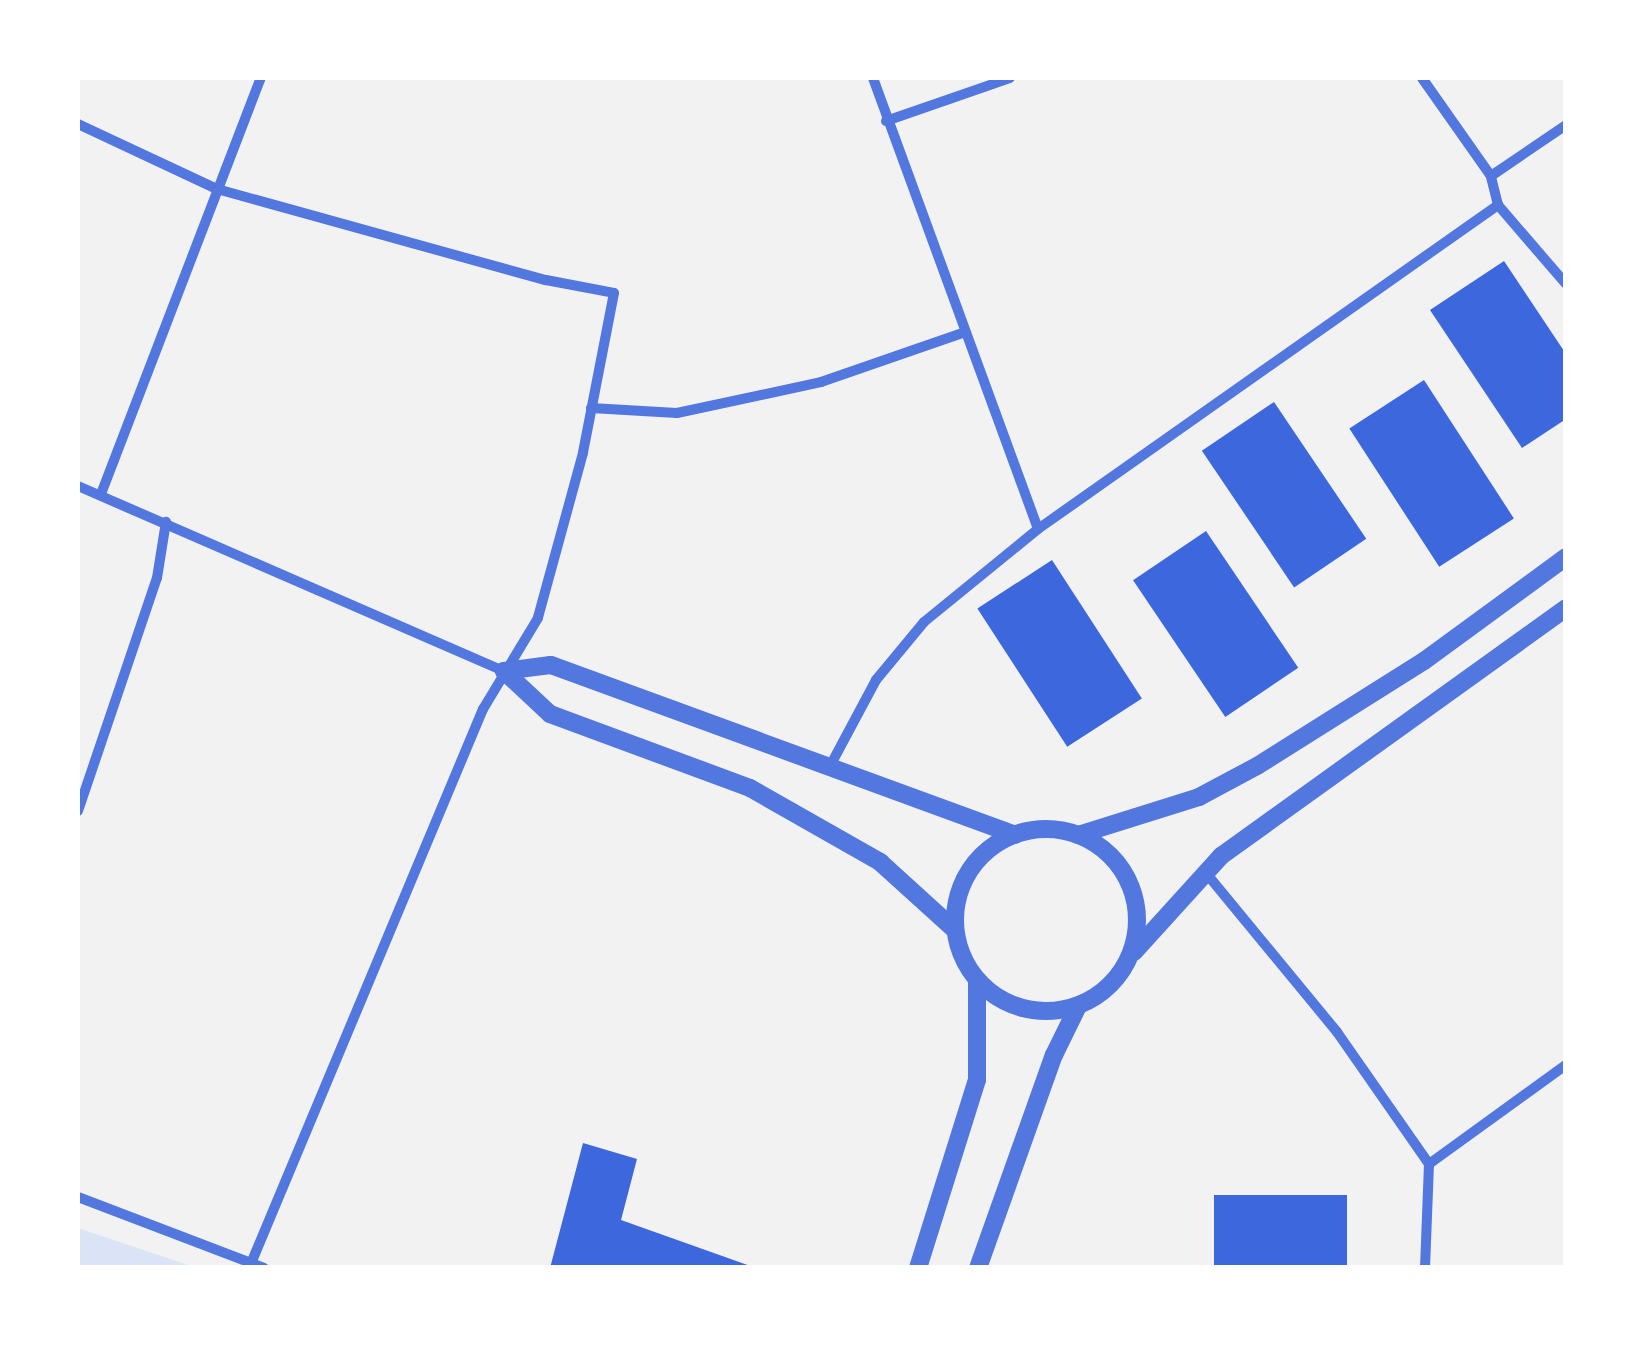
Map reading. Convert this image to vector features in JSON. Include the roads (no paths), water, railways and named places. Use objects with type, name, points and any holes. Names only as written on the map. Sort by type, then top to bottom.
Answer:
[{"type":"street","points":[[101,494],[262,78]]},
{"type":"street","points":[[873,78],[1038,529]]},
{"type":"street","points":[[886,122],[1010,78]]},
{"type":"street","points":[[1422,78],[1491,176],[1498,205],[1566,284]]},
{"type":"street","points":[[78,124],[217,189],[546,280],[614,293],[591,408],[538,618],[504,670],[250,1265]]},
{"type":"street","points":[[1491,176],[1566,125]]},
{"type":"street","points":[[828,768],[876,680],[924,622],[1038,529],[1498,205]]},
{"type":"street","points":[[591,408],[677,413],[820,382],[965,332]]},
{"type":"street","points":[[78,486],[504,670],[550,714],[750,788],[880,862],[955,930],[977,980],[977,1080],[918,1268]]},
{"type":"street","points":[[78,811],[157,578],[166,522]]},
{"type":"street","points":[[1078,835],[1199,797],[1257,766],[1424,661],[1566,557]]},
{"type":"street","points":[[977,980],[1024,1009],[1078,1006],[1110,986],[1130,956],[1206,873],[1430,701],[1566,608]]},
{"type":"street","points":[[504,670],[550,665],[1015,835]]},
{"type":"street","points":[[955,930],[966,876],[990,848],[1015,835],[1041,829],[1078,835],[1109,854],[1130,884],[1138,920],[1130,956]]},
{"type":"street","points":[[1206,873],[1337,1032],[1429,1164],[1425,1268]]},
{"type":"street","points":[[978,1268],[1054,1055],[1078,1006]]},
{"type":"street","points":[[1429,1164],[1566,1065]]},
{"type":"street","points":[[78,1197],[264,1268]]}]
